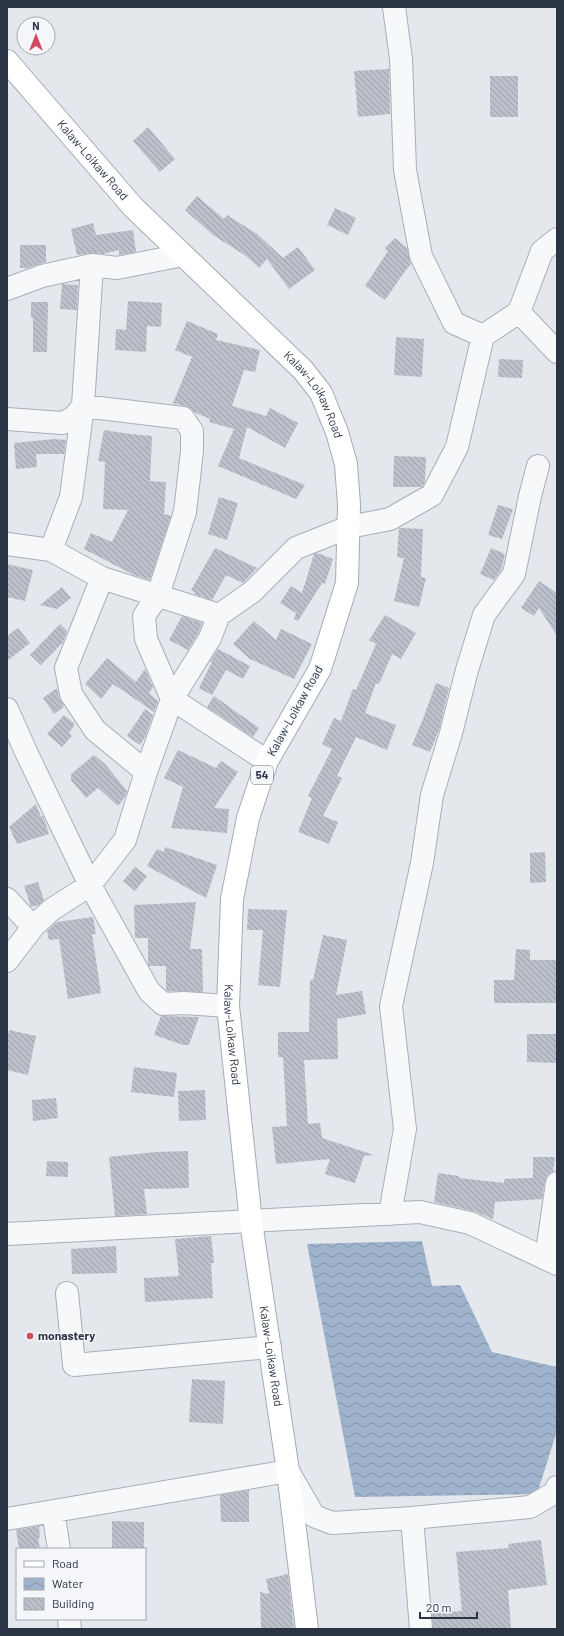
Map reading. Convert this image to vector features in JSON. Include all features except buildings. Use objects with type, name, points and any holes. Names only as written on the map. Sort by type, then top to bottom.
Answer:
[{"type":"main road","name":"Kalaw-Loikaw Road","points":[[7,61],[133,207],[303,370],[321,393],[337,432],[346,464],[349,504],[347,584],[320,669],[267,762],[248,818],[232,899],[228,1006],[251,1222],[288,1471],[306,1629]]},
{"type":"street","points":[[394,7],[401,59],[405,170],[421,256],[454,323],[484,336]]},
{"type":"street","points":[[7,961],[33,927],[51,910],[90,885],[125,840],[146,772],[172,699],[210,638],[219,615],[252,592],[296,548],[349,527],[390,519],[432,495],[457,447],[484,336],[519,312],[542,251],[557,239]]},
{"type":"street","points":[[7,289],[42,276],[92,265],[117,268],[184,255]]},
{"type":"street","points":[[51,550],[71,497],[83,406],[92,265]]},
{"type":"street","points":[[519,312],[557,352]]},
{"type":"street","points":[[7,419],[62,423],[73,418],[83,406]]},
{"type":"street","points":[[83,406],[183,418],[192,431],[192,451],[185,512],[158,595],[144,616],[146,639],[172,699],[267,762]]},
{"type":"street","points":[[390,1214],[405,1129],[391,1006],[422,863],[432,795],[451,733],[466,670],[484,615],[514,574],[530,496],[538,466]]},
{"type":"street","points":[[7,544],[51,550],[102,578],[219,615]]},
{"type":"street","points":[[102,578],[66,668],[71,694],[95,730],[146,772]]},
{"type":"street","points":[[7,709],[90,885],[149,991],[163,1004],[184,1003],[228,1006]]},
{"type":"street","points":[[7,899],[33,927]]},
{"type":"street","points":[[7,1234],[420,1212],[470,1224],[552,1261],[557,1183]]},
{"type":"street","points":[[67,1293],[74,1365],[270,1347]]},
{"type":"street","points":[[7,1519],[288,1471],[314,1516],[332,1522],[412,1518],[530,1508],[554,1493],[557,1487]]},
{"type":"street","points":[[53,1511],[59,1548]]},
{"type":"street","points":[[412,1518],[421,1629]]},
{"type":"water","points":[[422,1241],[432,1286],[460,1285],[492,1352],[557,1367],[557,1431],[537,1494],[355,1497],[307,1244]]},
{"type":"place","name":"monastery","points":[[30,1336]]}]
